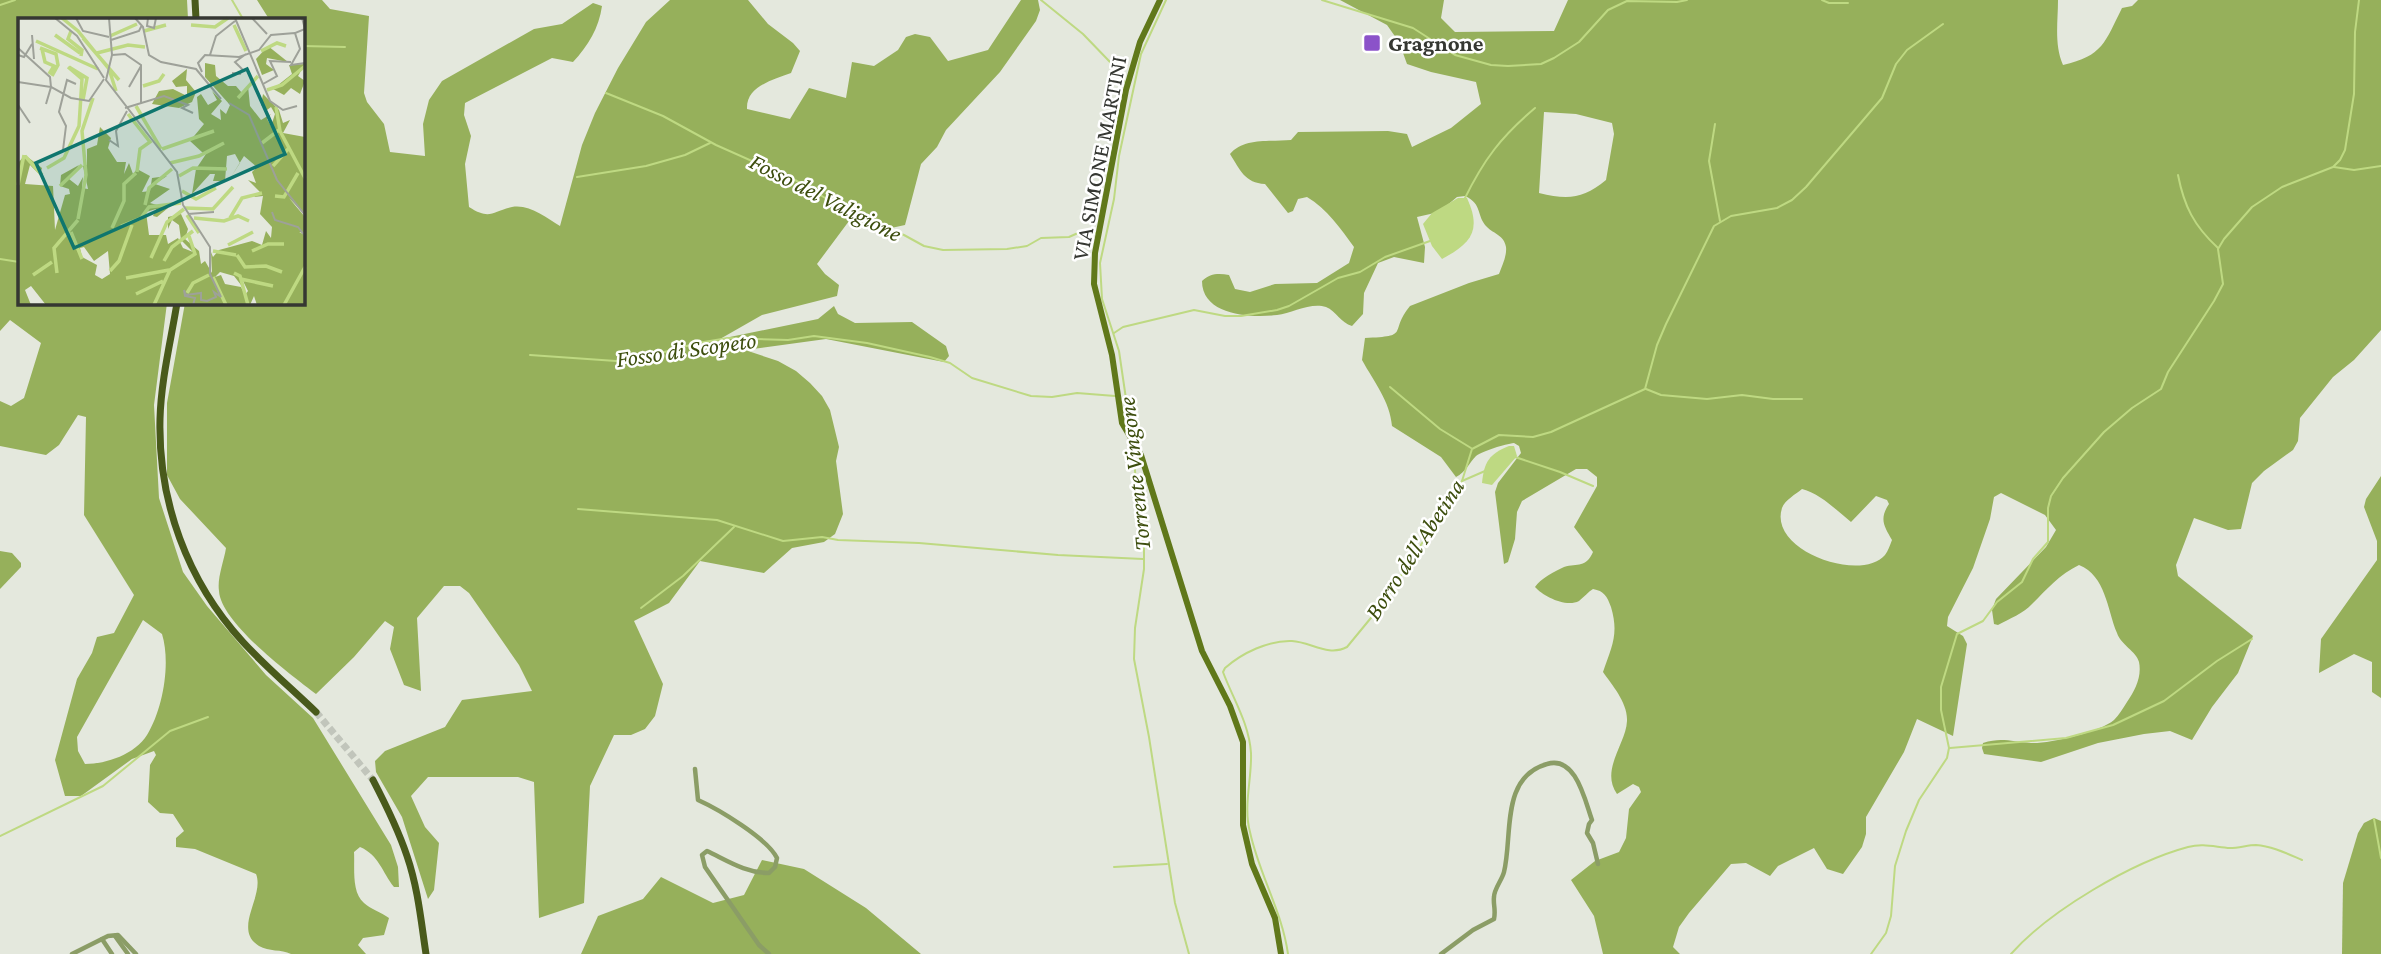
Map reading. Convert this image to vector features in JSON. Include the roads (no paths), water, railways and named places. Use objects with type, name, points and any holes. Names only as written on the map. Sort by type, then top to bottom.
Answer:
[{"type":"main road","points":[[195,0],[196,18]]},
{"type":"main road","points":[[177,304],[160,418],[163,463],[172,518],[194,576],[242,641],[316,712]]},
{"type":"main road","points":[[373,780],[391,815],[407,856],[419,905],[426,954]]},
{"type":"street","name":"VIA SIMONE MARTINI","points":[[1160,0],[1140,42],[1127,85],[1096,253],[1094,284],[1112,355],[1122,424],[1141,455],[1202,651],[1230,706],[1242,742],[1243,825],[1252,864],[1275,918],[1282,954]]},
{"type":"street","points":[[1441,954],[1473,930],[1494,919],[1494,897],[1504,874],[1509,841],[1510,807],[1525,777],[1536,767],[1551,762],[1561,764],[1576,775],[1592,820],[1587,833],[1593,843],[1598,864]]},
{"type":"street","points":[[695,769],[698,800],[717,809],[768,845],[777,858],[775,867],[769,873],[759,873],[748,872],[707,851],[702,855],[705,867],[759,945],[769,954]]},
{"type":"street","points":[[72,954],[102,939],[118,935],[136,954]]},
{"type":"street","points":[[114,936],[128,954]]},
{"type":"street","points":[[102,939],[112,954]]},
{"type":"waterway","points":[[0,5],[15,0]]},
{"type":"waterway","points":[[232,0],[242,18]]},
{"type":"waterway","points":[[1041,0],[1083,34],[1125,82]]},
{"type":"waterway","name":"Torrente Vingone","points":[[1131,433],[1119,351],[1102,299],[1100,263],[1141,54],[1166,0]]},
{"type":"waterway","points":[[1322,0],[1413,28],[1455,55],[1491,65],[1508,66],[1541,64],[1554,58],[1579,42],[1608,10],[1627,1],[1687,0]]},
{"type":"waterway","points":[[1822,0],[1829,3],[1848,3]]},
{"type":"waterway","points":[[2218,249],[2252,207],[2282,187],[2333,167],[2340,160],[2345,150],[2354,94],[2355,32],[2359,0]]},
{"type":"waterway","name":"Borro dell'Abetina","points":[[1288,954],[1281,923],[1250,832],[1247,812],[1250,742],[1223,672],[1225,668],[1239,657],[1265,645],[1283,641],[1299,642],[1326,650],[1347,647],[1384,602],[1434,520],[1462,481],[1472,449],[1499,435],[1533,437],[1551,432],[1645,389],[1657,345],[1714,226],[1731,216],[1777,208],[1792,200],[1882,98],[1896,64],[1907,50],[1943,24]]},
{"type":"waterway","points":[[304,46],[345,47]]},
{"type":"waterway","name":"Fosso del Valigione","points":[[606,93],[663,116],[716,145],[797,181],[855,216],[904,235],[924,246],[943,250],[1007,249],[1027,246],[1041,238],[1096,233]]},
{"type":"waterway","points":[[1464,200],[1494,150],[1535,108]]},
{"type":"waterway","points":[[1715,124],[1709,161],[1720,221]]},
{"type":"waterway","points":[[577,177],[646,166],[685,155],[710,143]]},
{"type":"waterway","points":[[2334,167],[2354,170],[2381,166]]},
{"type":"waterway","points":[[2178,175],[2191,215],[2202,232],[2218,248]]},
{"type":"waterway","points":[[1114,333],[1123,327],[1194,310],[1225,316],[1277,310],[1338,278],[1360,272],[1385,257],[1430,241]]},
{"type":"waterway","points":[[1871,954],[1886,933],[1891,916],[1895,866],[1906,831],[1919,800],[1947,758],[1949,748],[1941,710],[1941,687],[1957,634],[1983,621],[1997,602],[2022,582],[2033,559],[2048,542],[2048,508],[2051,496],[2063,478],[2104,432],[2132,408],[2161,389],[2168,372],[2223,284],[2218,249]]},
{"type":"waterway","points":[[0,259],[18,262]]},
{"type":"waterway","name":"Fosso di Scopeto","points":[[530,355],[616,361],[728,338],[788,340],[814,336],[867,343],[930,357],[950,363],[972,378],[1031,396],[1052,397],[1077,393],[1115,396]]},
{"type":"waterway","points":[[1390,387],[1440,429],[1471,448]]},
{"type":"waterway","points":[[1646,389],[1661,395],[1707,399],[1742,395],[1802,399]]},
{"type":"waterway","name":"Torrente Vingone","points":[[1132,445],[1144,548],[1134,659],[1175,903],[1189,954]]},
{"type":"waterway","points":[[1515,457],[1593,486]]},
{"type":"waterway","points":[[1462,481],[1485,471]]},
{"type":"waterway","points":[[578,509],[717,520],[783,541],[822,537],[1143,559]]},
{"type":"waterway","points":[[641,608],[683,576],[734,527]]},
{"type":"waterway","points":[[1950,748],[2066,738],[2113,725],[2164,701],[2217,661],[2252,639]]},
{"type":"waterway","points":[[0,836],[103,786],[170,731],[208,717]]},
{"type":"waterway","points":[[2374,819],[2381,858]]},
{"type":"waterway","points":[[2011,954],[2069,905],[2117,876],[2166,854],[2193,846],[2230,848],[2256,845],[2302,860]]},
{"type":"waterway","points":[[1114,867],[1167,864]]},
{"type":"tunnel","points":[[316,712],[373,780]]},
{"type":"place","name":"Gragnone","points":[[1372,43]]}]
